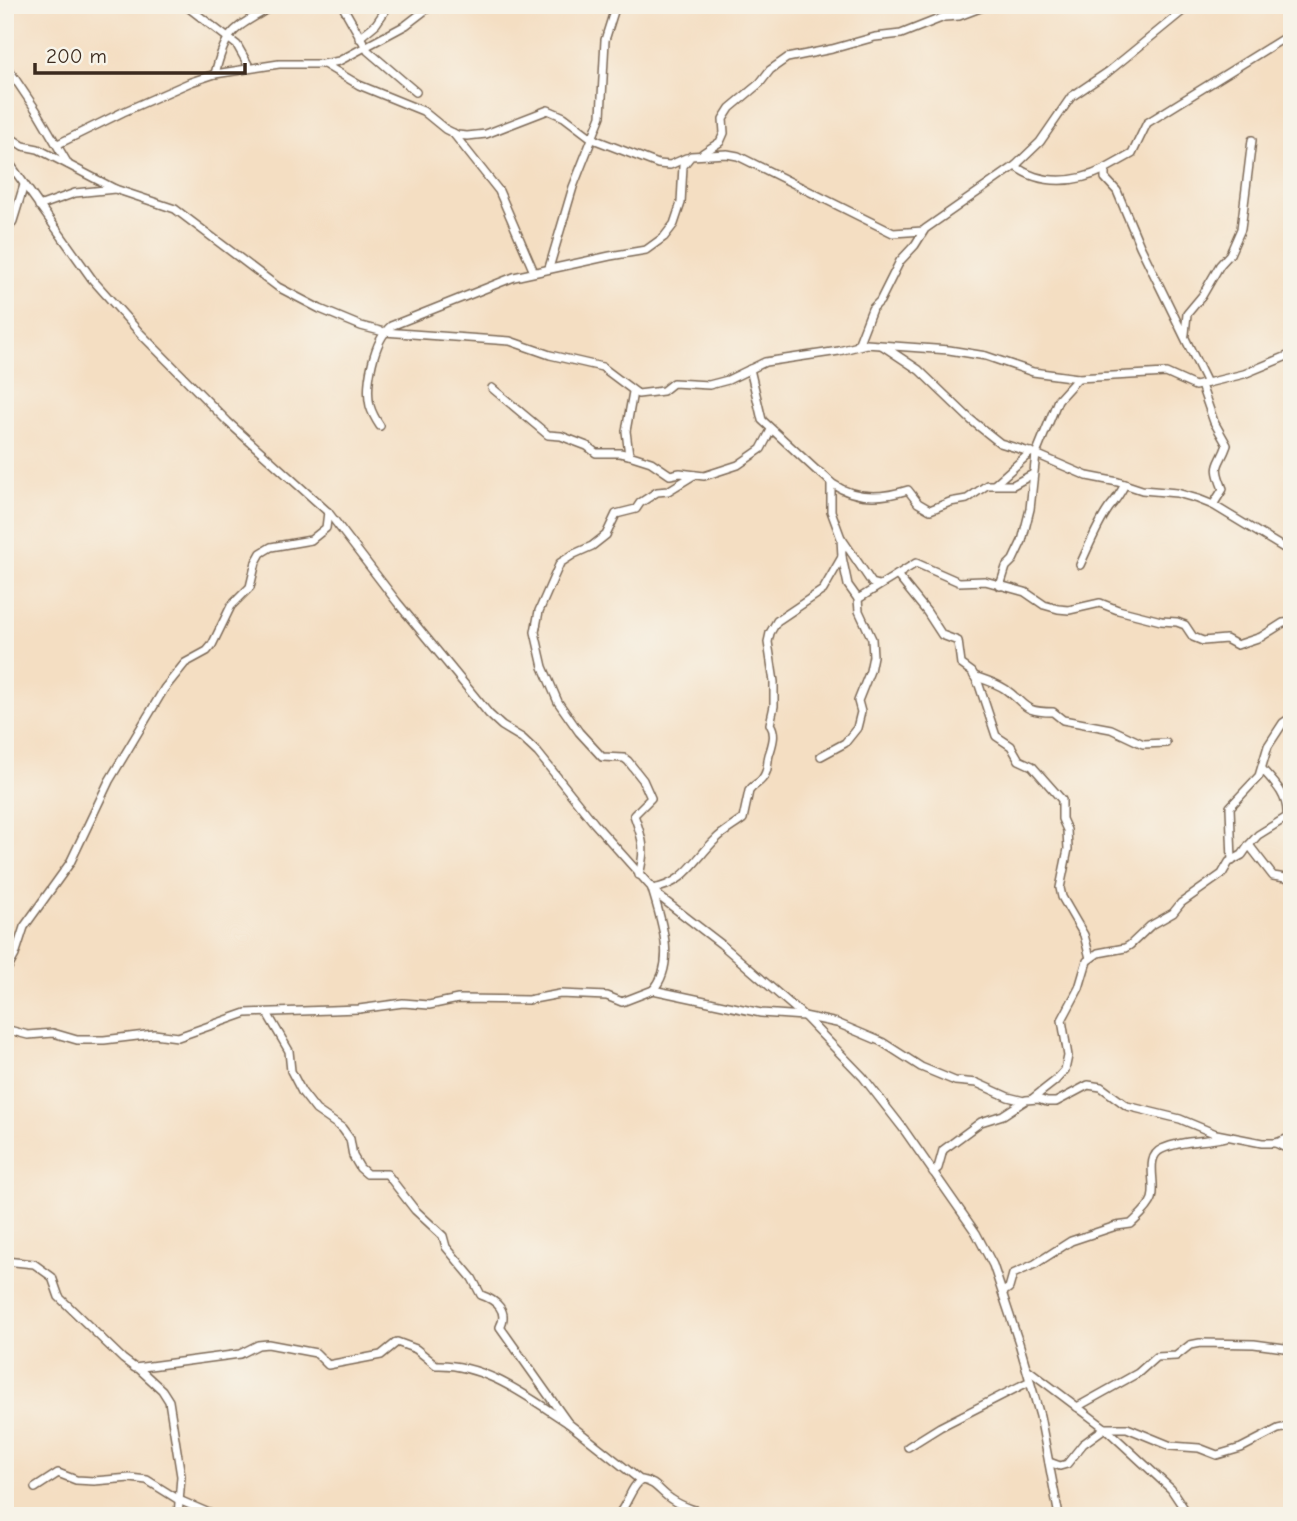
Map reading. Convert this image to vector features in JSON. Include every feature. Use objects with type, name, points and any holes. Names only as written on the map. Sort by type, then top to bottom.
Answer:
[{"type":"street","points":[[185,5],[237,45],[250,68]]},
{"type":"street","points":[[215,74],[228,37],[240,25],[274,5]]},
{"type":"street","points":[[342,5],[365,48],[415,92]]},
{"type":"street","points":[[359,38],[376,23],[389,5]]},
{"type":"street","points":[[58,144],[123,112],[215,74],[292,63],[324,64],[339,61],[405,25],[432,5]]},
{"type":"street","points":[[549,268],[573,187],[601,116],[606,40],[616,5]]},
{"type":"street","points":[[701,155],[720,142],[724,133],[723,118],[730,108],[787,58],[875,37],[901,34],[944,17],[959,16],[988,5]]},
{"type":"street","points":[[858,345],[872,309],[880,301],[900,261],[915,245],[923,231],[1015,166],[1040,142],[1063,106],[1072,97],[1108,72],[1190,5]]},
{"type":"street","points":[[1015,166],[1024,173],[1061,182],[1090,176],[1105,169],[1132,154],[1147,123],[1292,33]]},
{"type":"street","points":[[5,64],[58,144],[68,164]]},
{"type":"street","points":[[324,64],[359,85],[423,111],[452,132],[499,191],[534,272]]},
{"type":"street","points":[[452,132],[467,136],[486,134],[548,110],[565,117],[593,139],[662,165],[701,155],[727,154],[742,157],[893,233],[923,231]]},
{"type":"street","points":[[5,134],[23,146],[38,149],[115,189],[175,209],[278,287],[361,326],[384,332],[503,339],[550,355],[603,367],[633,392],[643,394],[663,391],[673,383],[709,385],[728,380],[765,362],[839,351],[858,345],[909,345],[949,350],[986,356],[1033,372],[1078,378],[1166,373],[1195,386],[1254,370],[1292,354]]},
{"type":"street","points":[[1185,334],[1187,314],[1230,254],[1241,229],[1252,140]]},
{"type":"street","points":[[5,157],[92,279],[228,422],[328,512],[489,714],[538,753],[652,889],[804,1016],[874,1090],[976,1233],[993,1265],[1027,1369],[1059,1516]]},
{"type":"street","points":[[380,426],[370,407],[370,386],[375,352],[384,332],[400,321],[488,285],[549,268],[638,253],[659,242],[677,216],[681,203],[683,166],[687,158]]},
{"type":"street","points":[[1105,169],[1107,180],[1116,191],[1162,292],[1185,334],[1204,384],[1214,422],[1227,445],[1216,464],[1223,489],[1213,505]]},
{"type":"street","points":[[5,234],[13,220],[24,185]]},
{"type":"street","points":[[39,206],[75,193],[115,189]]},
{"type":"street","points":[[882,346],[919,370],[993,439],[1080,474],[1142,490],[1177,493],[1213,505],[1292,553]]},
{"type":"street","points":[[750,369],[760,413],[771,430],[831,483],[846,491],[864,497],[888,496],[908,490],[918,503],[930,510],[967,499],[982,487],[1016,484],[1033,474]]},
{"type":"street","points":[[995,485],[1033,453],[1058,400],[1078,378]]},
{"type":"street","points":[[492,388],[549,436],[561,436],[587,446],[596,453],[620,453],[651,462],[670,475],[714,474],[750,458],[761,449],[771,430]]},
{"type":"street","points":[[629,456],[626,431],[633,392]]},
{"type":"street","points":[[1000,586],[1006,568],[1022,541],[1030,509],[1033,453]]},
{"type":"street","points":[[639,875],[644,845],[634,815],[651,799],[648,788],[626,760],[602,757],[579,732],[553,692],[543,667],[535,632],[540,611],[560,564],[593,546],[606,535],[616,514],[636,509],[640,503],[657,492],[668,491],[694,475]]},
{"type":"street","points":[[831,483],[831,511],[841,538],[872,583],[879,585]]},
{"type":"street","points":[[1080,565],[1094,535],[1125,484]]},
{"type":"street","points":[[5,973],[15,955],[24,927],[70,863],[105,787],[164,689],[185,663],[207,651],[212,645],[231,606],[250,587],[261,553],[271,547],[315,538],[326,528],[328,512]]},
{"type":"street","points":[[821,756],[845,743],[857,729],[861,712],[858,701],[873,656],[872,639],[859,611],[858,599],[848,585],[841,538]]},
{"type":"street","points":[[652,889],[676,881],[695,865],[717,838],[743,819],[748,790],[761,781],[766,773],[769,753],[774,746],[773,728],[770,724],[774,706],[774,682],[768,642],[770,633],[783,617],[822,590],[842,557]]},
{"type":"street","points":[[858,599],[916,564],[960,582],[985,582],[1025,592],[1044,605],[1058,610],[1100,603],[1161,621],[1177,622],[1185,625],[1193,637],[1203,641],[1219,638],[1237,645],[1261,637],[1283,623],[1292,622]]},
{"type":"street","points":[[897,575],[927,611],[942,635],[958,641],[961,664],[974,676],[982,690],[994,733],[999,740],[1011,746],[1019,760],[1029,764],[1048,788],[1059,795],[1063,803],[1062,819],[1067,830],[1068,849],[1060,888],[1062,897],[1084,935],[1090,958]]},
{"type":"street","points":[[974,676],[987,678],[1005,689],[1027,709],[1053,712],[1063,720],[1111,729],[1143,744],[1166,743]]},
{"type":"street","points":[[1232,861],[1230,807],[1259,776],[1268,746],[1283,723],[1292,717]]},
{"type":"street","points":[[933,1172],[943,1150],[967,1131],[1028,1100],[1055,1081],[1065,1070],[1068,1056],[1062,1020],[1075,995],[1087,961],[1098,953],[1130,945],[1150,926],[1173,913],[1181,903],[1222,873],[1232,861],[1242,855],[1258,835],[1287,817],[1288,808],[1279,787],[1262,769]]},
{"type":"street","points":[[1249,845],[1273,876],[1292,879]]},
{"type":"street","points":[[5,1029],[28,1035],[53,1033],[77,1041],[104,1041],[154,1034],[178,1037],[246,1013],[359,1009],[403,1003],[429,1005],[458,999],[528,1000],[561,994],[607,996],[622,1002],[653,990],[662,980],[666,962],[664,938],[652,889]]},
{"type":"street","points":[[653,990],[761,1013],[804,1016],[848,1027],[882,1042],[921,1067],[954,1080],[976,1083],[1008,1097],[1056,1102],[1083,1087],[1095,1085],[1127,1105],[1172,1116],[1207,1131],[1262,1143],[1276,1143],[1292,1137]]},
{"type":"street","points":[[267,1013],[289,1051],[291,1071],[302,1092],[316,1110],[342,1128],[350,1139],[353,1156],[360,1168],[367,1174],[387,1174],[415,1210],[443,1236],[446,1247],[472,1278],[481,1294],[491,1298],[502,1310],[504,1319],[500,1327],[568,1423]]},
{"type":"street","points":[[1003,1292],[1009,1288],[1013,1274],[1035,1264],[1071,1241],[1116,1226],[1131,1224],[1152,1200],[1152,1161],[1157,1151],[1180,1144],[1230,1136]]},
{"type":"street","points":[[1276,1143],[1292,1151]]},
{"type":"street","points":[[5,1261],[34,1264],[52,1277],[60,1297],[123,1359],[138,1368],[162,1390],[169,1401],[181,1476],[178,1516]]},
{"type":"street","points":[[138,1368],[240,1354],[258,1345],[268,1344],[316,1353],[328,1365],[382,1355],[397,1342],[416,1349],[436,1365],[450,1364],[479,1371],[568,1423],[640,1480],[655,1484],[673,1500],[691,1509],[715,1516]]},
{"type":"street","points":[[1077,1407],[1138,1373],[1156,1357],[1176,1356],[1195,1343],[1254,1344],[1292,1349]]},
{"type":"street","points":[[1027,1369],[1105,1428],[1171,1489],[1189,1516]]},
{"type":"street","points":[[908,1447],[940,1427],[1030,1381]]},
{"type":"street","points":[[1049,1462],[1060,1466],[1067,1464],[1083,1444],[1105,1428],[1135,1430],[1164,1443],[1199,1448],[1217,1455],[1241,1448],[1272,1432],[1292,1426]]},
{"type":"street","points":[[35,1489],[58,1473],[94,1481],[130,1478],[147,1480],[179,1500],[216,1516]]},
{"type":"street","points":[[617,1516],[640,1480]]}]
